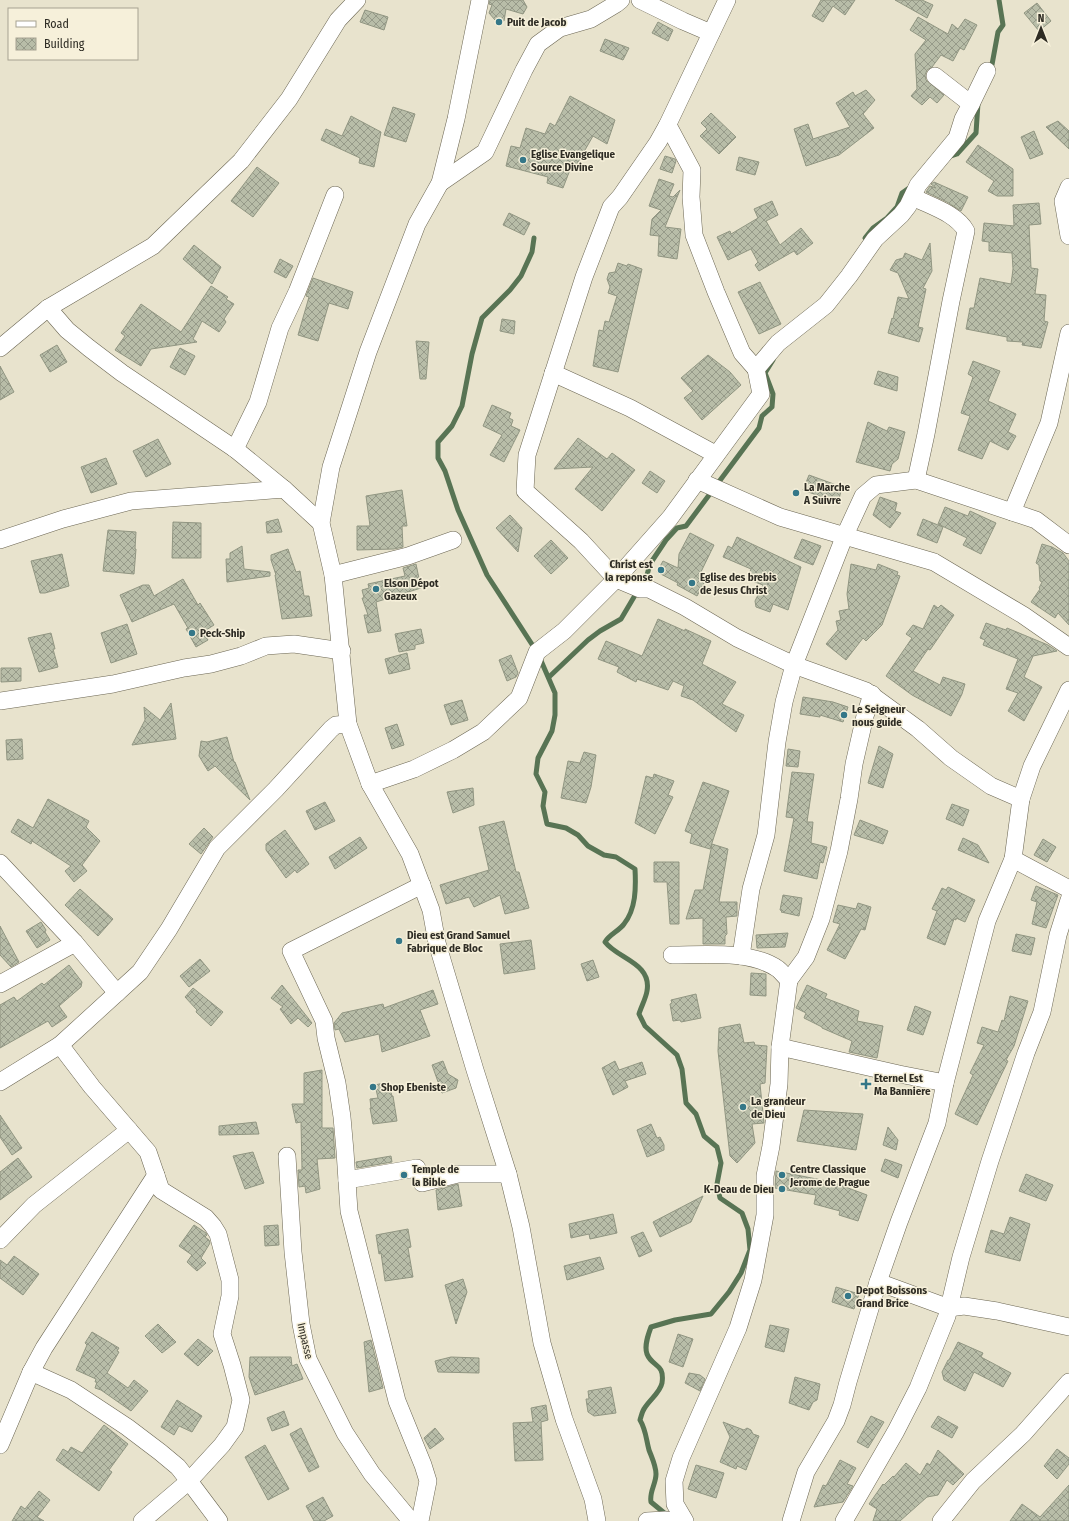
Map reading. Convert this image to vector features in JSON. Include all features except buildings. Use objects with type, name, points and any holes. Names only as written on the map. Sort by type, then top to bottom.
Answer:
[{"type":"street","points":[[0,348],[48,308],[153,246],[241,161],[289,99],[338,20],[356,0]]},
{"type":"street","points":[[480,0],[456,119],[440,183],[418,224],[368,352],[331,467],[321,523],[333,575],[342,651],[348,724],[370,784],[410,854],[431,910],[437,943],[508,1174],[521,1227],[542,1343],[564,1419],[601,1520]]},
{"type":"street","points":[[440,183],[485,152],[538,44],[560,28],[591,19],[621,0]]},
{"type":"street","points":[[640,0],[711,33]]},
{"type":"street","points":[[727,0],[667,126],[658,142],[620,197],[611,207],[584,277],[527,455],[525,491],[581,541],[616,579],[640,589],[649,589],[685,607],[737,638],[794,665],[872,694],[918,728],[957,762],[991,786],[1021,799]]},
{"type":"street","points":[[756,369],[778,343],[826,305],[875,239],[901,215],[918,186],[957,138],[963,119],[986,71]]},
{"type":"street","points":[[935,76],[971,104]]},
{"type":"street","points":[[370,784],[414,769],[453,750],[483,732],[519,698],[537,652],[564,631],[616,579],[670,518],[715,454],[761,394],[756,369],[742,353],[694,235],[690,197],[692,170],[667,126]]},
{"type":"street","points":[[1069,187],[1062,201],[1069,236]]},
{"type":"street","points":[[235,450],[258,402],[280,328],[297,292],[335,195]]},
{"type":"street","points":[[912,197],[952,216],[962,224],[966,231],[916,480]]},
{"type":"street","points":[[48,308],[67,330],[89,348],[235,450],[284,489],[321,523]]},
{"type":"street","points":[[1012,512],[1049,423],[1069,333]]},
{"type":"street","points":[[553,373],[630,408],[715,454]]},
{"type":"street","points":[[697,480],[780,517],[934,562],[1023,615],[1069,647]]},
{"type":"street","points":[[741,956],[751,889],[766,835],[777,742],[784,702],[794,665],[845,535],[862,496],[876,485],[916,480],[1036,520],[1069,545]]},
{"type":"street","points":[[0,540],[63,519],[131,501],[284,489]]},
{"type":"street","points":[[333,575],[408,556],[453,540]]},
{"type":"street","points":[[0,701],[113,684],[184,668],[211,664],[241,656],[266,646],[294,644],[342,651]]},
{"type":"street","points":[[791,1521],[806,1472],[836,1421],[842,1405],[878,1282],[936,1123],[987,921],[1012,860],[1021,799],[1032,766],[1069,690]]},
{"type":"street","points":[[685,1521],[675,1504],[674,1481],[681,1458],[738,1328],[755,1266],[765,1215],[765,1176],[771,1146],[779,1084],[780,1047],[789,980],[806,957],[821,919],[839,851],[854,764],[865,716],[872,694]]},
{"type":"street","points":[[0,1082],[60,1045],[140,972],[169,929],[217,848],[276,789],[331,728],[336,725],[348,724]]},
{"type":"street","points":[[1012,860],[1069,889]]},
{"type":"street","points":[[0,863],[76,944],[117,993]]},
{"type":"street","points":[[420,1521],[428,1481],[397,1402],[349,1211],[342,1117],[337,1083],[326,1038],[324,1021],[291,951],[422,885]]},
{"type":"street","points":[[844,1521],[896,1431],[918,1388],[947,1316],[961,1257],[990,1160],[1026,1053],[1042,1012],[1058,935],[1069,900]]},
{"type":"street","points":[[0,984],[76,944]]},
{"type":"street","points":[[672,955],[741,956],[769,964],[779,970],[789,980]]},
{"type":"street","points":[[60,1045],[92,1087],[148,1152],[161,1190],[206,1218],[213,1226],[218,1234],[230,1280],[230,1296],[222,1334],[241,1400],[235,1427],[222,1446],[189,1481],[142,1521]]},
{"type":"street","points":[[780,1047],[945,1083]]},
{"type":"street","points":[[0,1240],[34,1205],[128,1130]]},
{"type":"street","name":"Impasse","points":[[287,1156],[300,1324],[308,1358],[345,1433],[372,1474],[411,1521]]},
{"type":"street","points":[[347,1180],[417,1168],[422,1183],[458,1174],[508,1174]]},
{"type":"street","points":[[0,1445],[31,1372],[44,1348],[156,1175]]},
{"type":"street","points":[[878,1282],[949,1308],[964,1306],[997,1311],[1069,1327]]},
{"type":"street","points":[[31,1372],[71,1390],[127,1427],[160,1452],[178,1468],[189,1481],[218,1521]]},
{"type":"street","points":[[941,1521],[973,1481],[1023,1434],[1069,1382]]},
{"type":"street","points":[[647,1521],[674,1521]]},
{"type":"waterway","points":[[991,70],[998,32],[1003,25],[999,0]]},
{"type":"waterway","points":[[948,157],[957,154],[976,133],[978,103]]},
{"type":"waterway","points":[[865,238],[873,228],[887,218],[897,207],[902,193],[912,186]]},
{"type":"waterway","points":[[534,238],[532,252],[521,276],[510,290],[482,318],[472,354],[462,406],[452,426],[438,442],[438,458],[445,471],[458,510],[487,575],[535,649]]},
{"type":"waterway","points":[[549,677],[588,640],[621,619],[647,575],[650,564],[666,540],[677,528],[686,526],[759,428],[762,416],[772,407],[773,394],[765,373],[773,360]]},
{"type":"waterway","points":[[539,656],[555,693],[555,715],[552,731],[538,758],[536,774],[545,792],[543,806],[547,824],[566,828],[578,835],[588,846],[604,855],[616,857],[635,869],[635,891],[631,912],[622,926],[605,942],[611,948],[633,962],[644,974],[647,982],[647,991],[639,1014],[645,1026],[677,1055],[682,1069],[686,1103],[696,1114],[704,1136],[717,1147],[721,1163],[717,1184],[720,1198],[742,1213],[748,1229],[750,1250],[741,1273],[729,1292],[711,1314],[675,1320],[651,1327],[646,1344],[649,1358],[660,1368],[662,1372],[662,1383],[659,1390],[644,1409],[640,1420],[645,1431],[656,1471],[651,1502],[668,1516]]},
{"type":"place","name":"Puit de Jacob","points":[[499,22]]},
{"type":"place","name":"Eglise Evangelique Source Divine","points":[[523,160]]},
{"type":"place","name":"La Marche A Suivre","points":[[796,493]]},
{"type":"place","name":"Christ est la reponse","points":[[661,570]]},
{"type":"place","name":"Eglise des brebis de Jesus Christ","points":[[692,583]]},
{"type":"place","name":"Elson Dépot Gazeux","points":[[376,589]]},
{"type":"place","name":"Peck-Ship","points":[[192,633]]},
{"type":"place","name":"Le Seigneur nous guide","points":[[844,715]]},
{"type":"place","name":"Dieu est Grand Samuel Fabrique de Bloc","points":[[399,941]]},
{"type":"place","name":"Eternel Est Ma Banniere","points":[[866,1084]]},
{"type":"place","name":"Shop Ebeniste","points":[[373,1087]]},
{"type":"place","name":"La grandeur de Dieu","points":[[743,1107]]},
{"type":"place","name":"Temple de la Bible","points":[[404,1175]]},
{"type":"place","name":"Centre Classique Jerome de Prague","points":[[782,1175]]},
{"type":"place","name":"K-Deau de Dieu","points":[[782,1189]]},
{"type":"place","name":"Depot Boissons Grand Brice","points":[[848,1296]]}]
